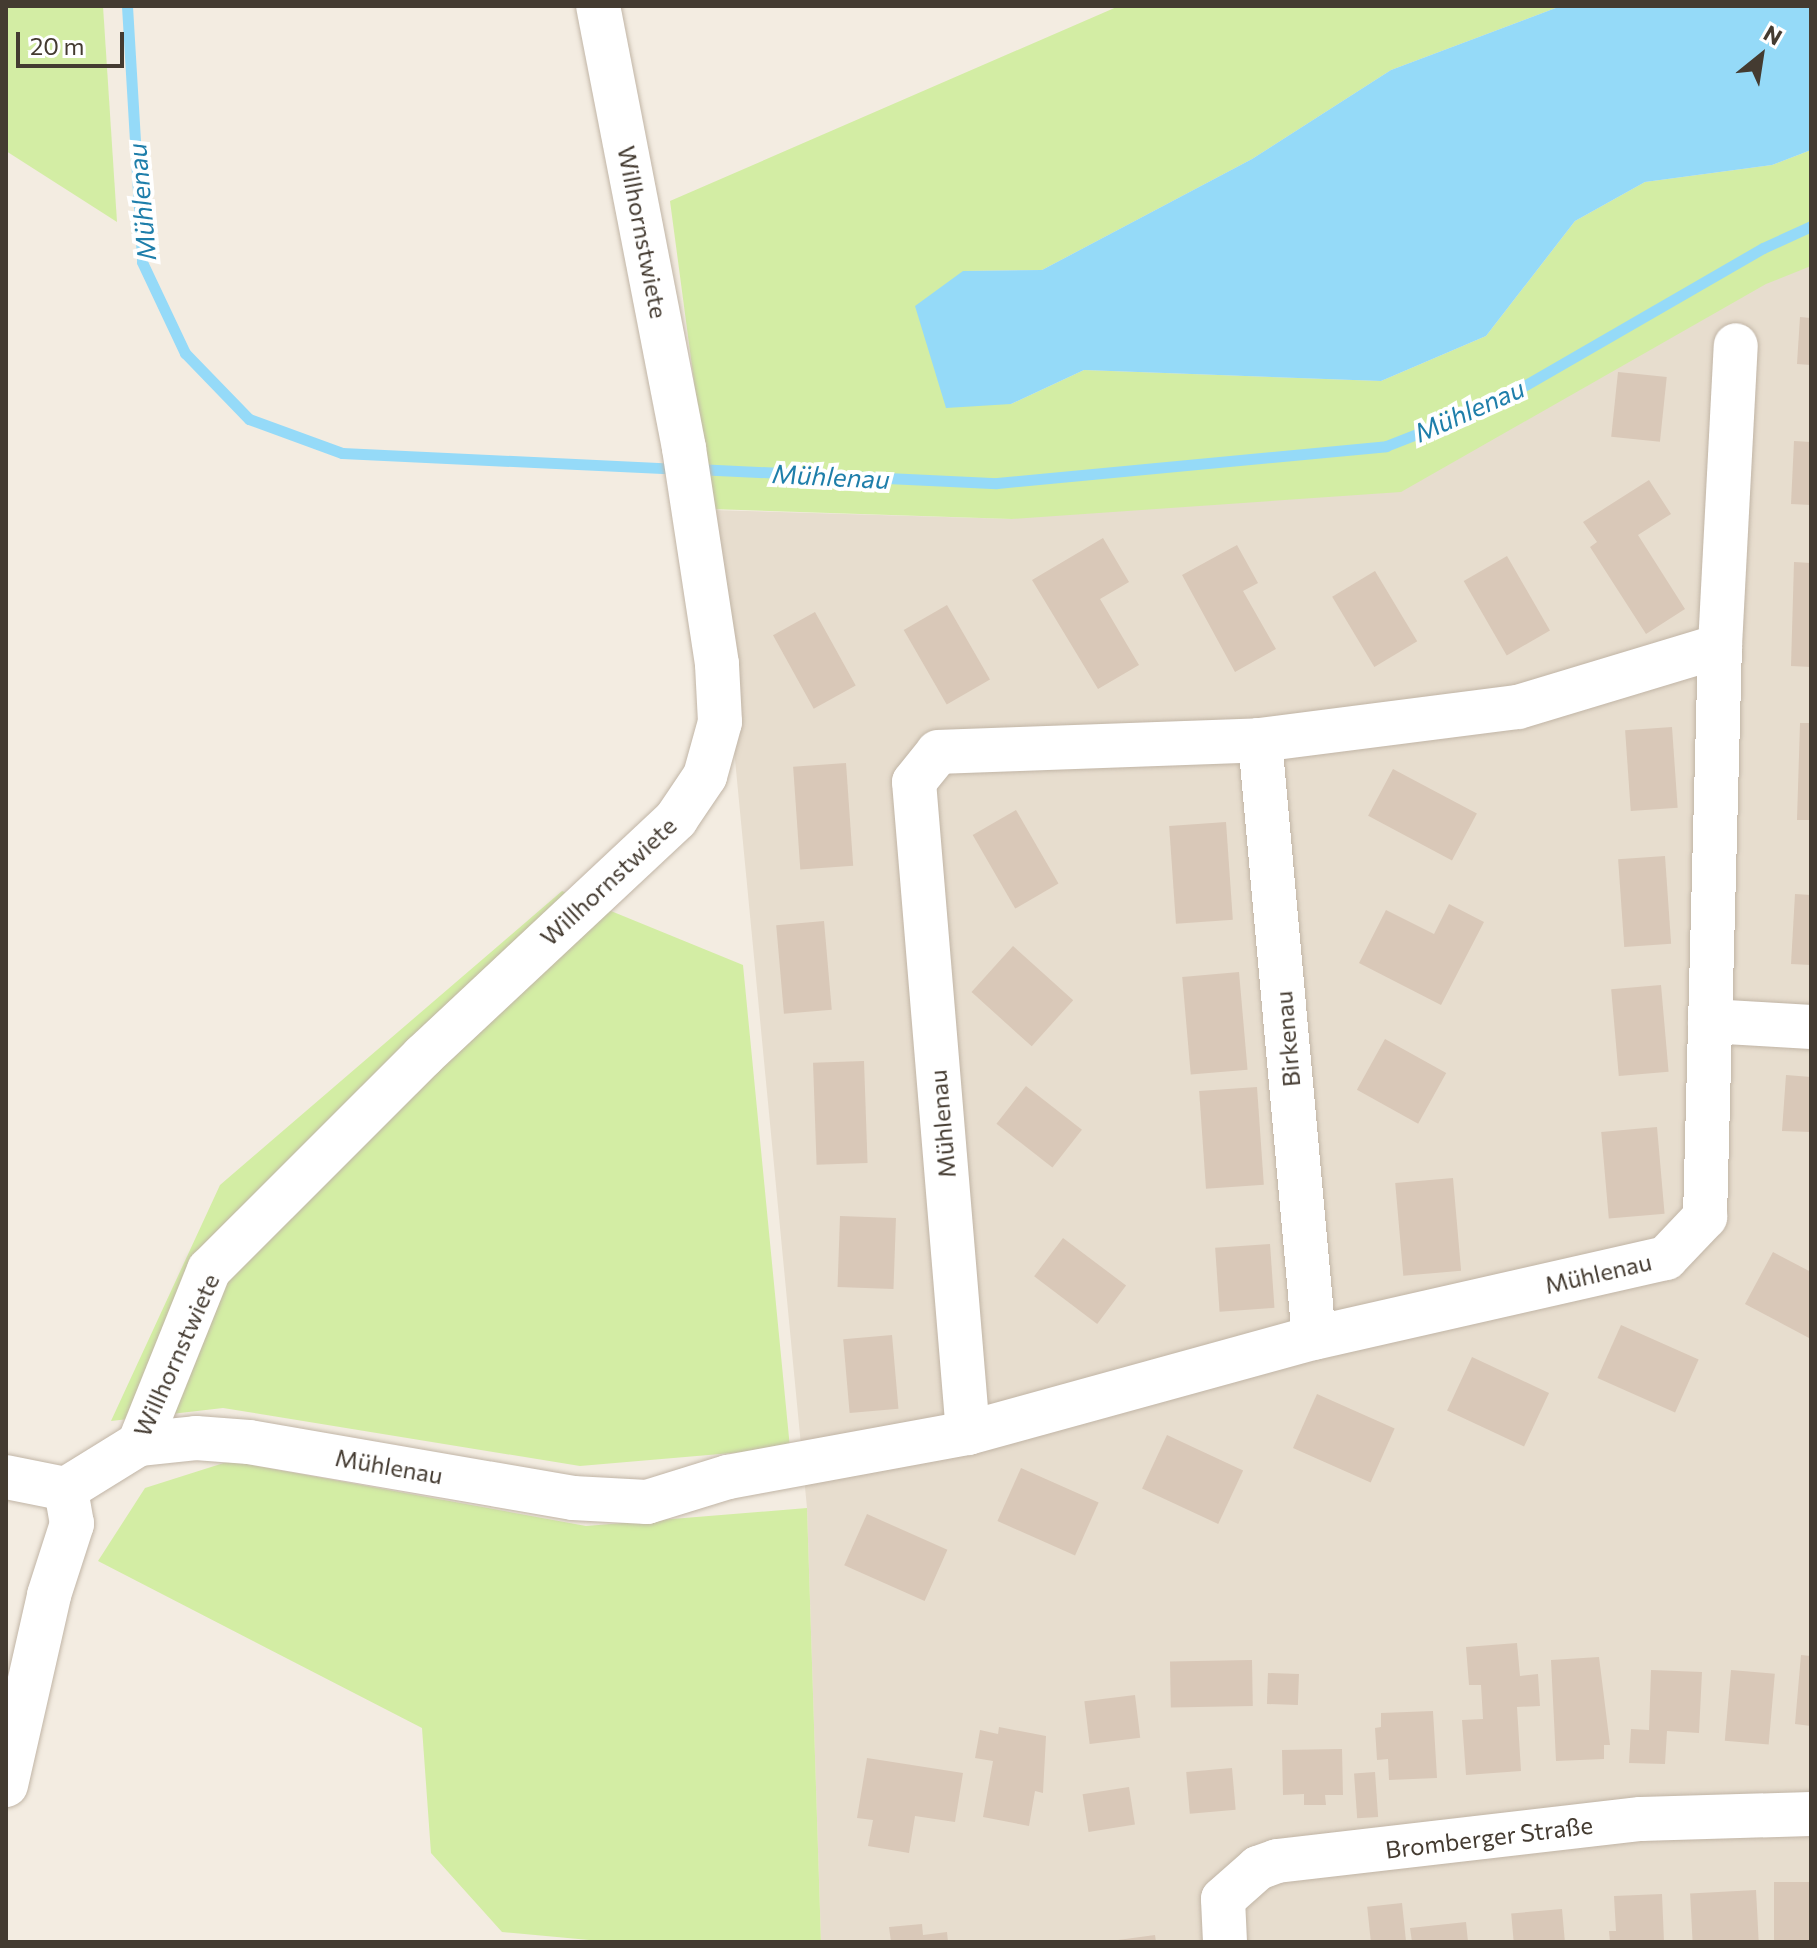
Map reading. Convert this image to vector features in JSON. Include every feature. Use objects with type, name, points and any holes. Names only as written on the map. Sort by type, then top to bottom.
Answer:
[{"type":"street","name":"Willhornstwiete","points":[[66,1489],[139,1444],[209,1270],[423,1056],[676,819],[705,776],[720,722],[717,664],[684,448],[598,6]]},
{"type":"street","name":"Mühlenau","points":[[139,1444],[196,1438],[249,1442],[573,1498],[647,1502],[728,1477],[968,1433],[1314,1338],[1666,1258],[1705,1217],[1720,646],[1736,345]]},
{"type":"street","name":"Mühlenau","points":[[968,1433],[914,782],[938,752],[1260,740],[1518,707],[1720,646]]},
{"type":"street","name":"Birkenau","points":[[1260,740],[1314,1338]]},
{"type":"street","points":[[1710,1021],[1811,1027]]},
{"type":"street","points":[[6,1477],[66,1489],[72,1524],[49,1595],[6,1785]]},
{"type":"street","name":"Bromberger Straße","points":[[1225,1942],[1223,1899],[1258,1868],[1277,1861],[1641,1819],[1811,1814]]},
{"type":"shaded area","points":[[1811,266],[1811,1942],[821,1942],[807,1508],[711,510],[1012,519]]},
{"type":"green space","points":[[6,6],[103,6],[117,222],[6,151]]},
{"type":"green space","points":[[1119,6],[1561,6],[1391,70],[1252,159],[1042,270],[963,271],[1011,404],[1084,370],[1381,381],[1486,336],[1575,221],[1645,182],[1772,165],[1811,150],[1811,266],[1766,284],[1401,492],[1012,519],[711,509],[670,201]]},
{"type":"green space","points":[[562,891],[743,965],[790,1448],[580,1466],[223,1408],[111,1421],[220,1185]]},
{"type":"green space","points":[[230,1461],[586,1526],[807,1508],[821,1942],[611,1942],[502,1932],[431,1853],[422,1728],[98,1561],[145,1488]]},
{"type":"water","points":[[1561,6],[1811,6],[1811,150],[1772,165],[1645,182],[1575,221],[1486,336],[1381,381],[1084,370],[1011,404],[946,408],[915,306],[963,271],[1042,270],[1252,159],[1391,70]]},
{"type":"building","points":[[1800,317],[1811,318],[1811,365],[1797,364]]},
{"type":"building","points":[[1618,372],[1667,377],[1660,442],[1611,437]]},
{"type":"building","points":[[1794,441],[1811,442],[1811,505],[1791,504]]},
{"type":"building","points":[[1649,480],[1671,514],[1638,535],[1685,609],[1646,634],[1590,547],[1597,542],[1583,522]]},
{"type":"building","points":[[1103,538],[1129,582],[1100,599],[1139,665],[1098,689],[1032,580]]},
{"type":"building","points":[[1237,545],[1258,583],[1243,591],[1276,649],[1235,672],[1182,575]]},
{"type":"building","points":[[1507,556],[1550,630],[1507,655],[1464,581]]},
{"type":"building","points":[[1794,562],[1811,563],[1811,667],[1791,666]]},
{"type":"building","points":[[1375,571],[1417,641],[1374,667],[1332,597]]},
{"type":"building","points":[[947,605],[990,679],[947,704],[904,630]]},
{"type":"building","points":[[815,612],[856,685],[814,709],[773,635]]},
{"type":"building","points":[[1800,723],[1811,723],[1811,820],[1797,820]]},
{"type":"building","points":[[1672,727],[1678,808],[1631,811],[1625,730]]},
{"type":"building","points":[[846,763],[853,866],[800,869],[793,767]]},
{"type":"building","points":[[1393,769],[1477,814],[1452,860],[1368,816]]},
{"type":"building","points":[[1016,810],[1058,884],[1015,909],[973,835]]},
{"type":"building","points":[[1226,822],[1233,920],[1176,924],[1169,826]]},
{"type":"building","points":[[1665,856],[1671,944],[1624,947],[1618,859]]},
{"type":"building","points":[[1795,894],[1811,895],[1811,965],[1791,964]]},
{"type":"building","points":[[1449,904],[1484,922],[1441,1005],[1359,963],[1386,910],[1434,934]]},
{"type":"building","points":[[824,921],[832,1010],[784,1014],[776,925]]},
{"type":"building","points":[[1013,946],[1073,1000],[1032,1046],[972,992]]},
{"type":"building","points":[[1239,972],[1248,1070],[1191,1075],[1182,977]]},
{"type":"building","points":[[1661,985],[1669,1072],[1619,1076],[1611,989]]},
{"type":"building","points":[[1385,1039],[1446,1073],[1418,1124],[1357,1090]]},
{"type":"building","points":[[864,1061],[868,1163],[817,1165],[813,1063]]},
{"type":"building","points":[[1786,1075],[1811,1077],[1811,1132],[1782,1131]]},
{"type":"building","points":[[1026,1086],[1082,1130],[1052,1168],[996,1124]]},
{"type":"building","points":[[1257,1087],[1264,1185],[1206,1189],[1199,1091]]},
{"type":"building","points":[[1657,1127],[1665,1214],[1609,1219],[1601,1132]]},
{"type":"building","points":[[1453,1178],[1461,1271],[1403,1276],[1395,1183]]},
{"type":"building","points":[[840,1216],[896,1218],[893,1289],[838,1287]]},
{"type":"building","points":[[1063,1238],[1126,1286],[1097,1324],[1034,1276]]},
{"type":"building","points":[[1270,1244],[1274,1308],[1220,1312],[1215,1248]]},
{"type":"building","points":[[1773,1252],[1811,1272],[1809,1338],[1745,1304]]},
{"type":"building","points":[[1621,1325],[1699,1360],[1675,1413],[1597,1378]]},
{"type":"building","points":[[892,1335],[898,1409],[850,1413],[843,1339]]},
{"type":"building","points":[[1472,1357],[1549,1393],[1524,1446],[1447,1410]]},
{"type":"building","points":[[1317,1394],[1395,1429],[1371,1482],[1293,1448]]},
{"type":"building","points":[[1167,1435],[1243,1470],[1218,1524],[1142,1488]]},
{"type":"building","points":[[1021,1468],[1099,1503],[1075,1556],[997,1521]]},
{"type":"building","points":[[867,1514],[947,1550],[925,1601],[844,1565]]},
{"type":"building","points":[[1517,1643],[1520,1676],[1538,1674],[1540,1706],[1517,1707],[1521,1771],[1466,1775],[1462,1720],[1483,1719],[1481,1685],[1469,1685],[1466,1647]]},
{"type":"building","points":[[1801,1655],[1811,1656],[1811,1726],[1795,1724]]},
{"type":"building","points":[[1599,1657],[1610,1745],[1604,1745],[1604,1759],[1556,1761],[1551,1660]]},
{"type":"building","points":[[1252,1660],[1253,1706],[1171,1707],[1170,1661]]},
{"type":"building","points":[[1651,1670],[1702,1672],[1699,1733],[1667,1731],[1665,1764],[1629,1763],[1631,1729],[1649,1730]]},
{"type":"building","points":[[1731,1670],[1775,1674],[1769,1745],[1725,1741]]},
{"type":"building","points":[[1268,1673],[1299,1674],[1298,1705],[1267,1704]]},
{"type":"building","points":[[1135,1695],[1140,1738],[1090,1744],[1084,1701]]},
{"type":"building","points":[[1433,1711],[1437,1778],[1389,1780],[1388,1759],[1377,1760],[1375,1728],[1381,1727],[1381,1713]]},
{"type":"building","points":[[999,1727],[1046,1736],[1043,1793],[1035,1791],[1029,1826],[983,1817],[993,1761],[975,1758],[980,1730],[998,1734]]},
{"type":"building","points":[[1342,1749],[1343,1795],[1325,1795],[1326,1805],[1304,1805],[1304,1794],[1283,1795],[1282,1750]]},
{"type":"building","points":[[867,1758],[963,1773],[955,1822],[915,1816],[909,1853],[868,1846],[873,1820],[857,1818]]},
{"type":"building","points":[[1232,1768],[1236,1810],[1190,1814],[1186,1772]]},
{"type":"building","points":[[1375,1772],[1378,1817],[1357,1818],[1354,1773]]},
{"type":"building","points":[[1129,1787],[1135,1825],[1089,1832],[1083,1794]]},
{"type":"building","points":[[1774,1882],[1811,1882],[1811,1942],[1774,1942]]},
{"type":"building","points":[[1756,1890],[1759,1942],[1693,1942],[1690,1893]]},
{"type":"building","points":[[1662,1894],[1664,1942],[1610,1942],[1609,1931],[1616,1931],[1614,1896]]},
{"type":"building","points":[[1402,1903],[1406,1942],[1371,1942],[1367,1907]]},
{"type":"building","points":[[1562,1909],[1565,1942],[1514,1942],[1511,1913]]},
{"type":"building","points":[[1466,1922],[1468,1942],[1412,1942],[1410,1928]]},
{"type":"building","points":[[922,1924],[923,1935],[947,1932],[948,1942],[891,1942],[889,1927]]},
{"type":"building","points":[[1155,1935],[1156,1942],[1118,1942],[1118,1940]]},
{"type":"waterway","name":"Mühlenau","points":[[127,6],[142,262],[185,353],[249,419],[342,453],[679,469]]},
{"type":"waterway","name":"Mühlenau","points":[[696,469],[997,483],[1386,446],[1491,405],[1763,248],[1811,226]]}]
